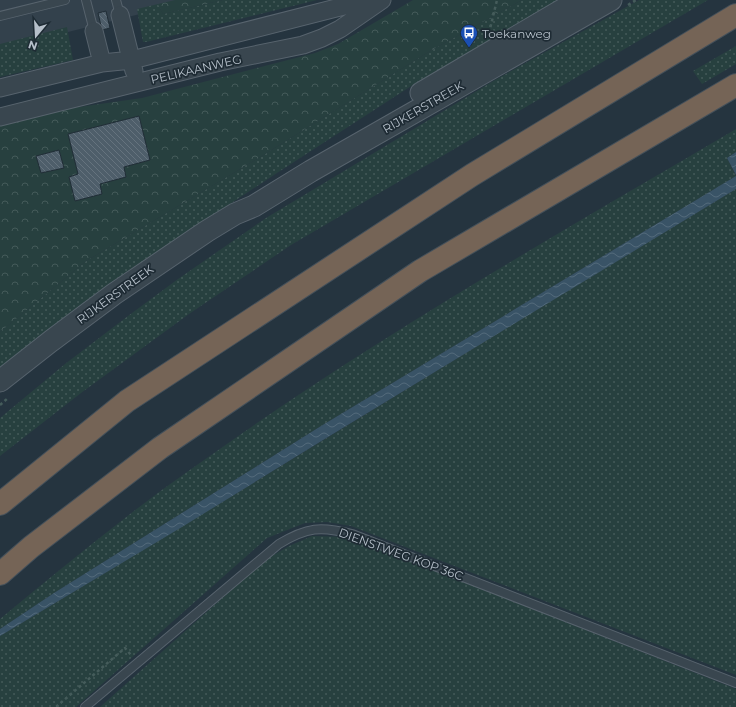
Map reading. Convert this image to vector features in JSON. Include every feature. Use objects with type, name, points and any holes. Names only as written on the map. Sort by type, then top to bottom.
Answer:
[{"type":"highway","points":[[0,504],[127,401],[472,175],[736,15]]},
{"type":"highway","points":[[0,574],[32,547],[160,448],[420,271],[736,85]]},
{"type":"street","name":"PELIKAANWEG","points":[[0,88],[102,63],[132,60],[364,0]]},
{"type":"street","name":"PELIKAANWEG","points":[[0,117],[220,62],[303,45],[322,38],[382,0]]},
{"type":"street","name":"RIJKERSTREEK","points":[[0,381],[50,341],[114,294],[150,268],[235,214],[250,200],[437,82],[595,2]]},
{"type":"street","points":[[118,7],[137,83]]},
{"type":"street","points":[[94,31],[102,63]]},
{"type":"lane","points":[[0,16],[65,0]]},
{"type":"lane","points":[[86,0],[94,31]]},
{"type":"lane","name":"DIENSTWEG KOP 36C","points":[[85,707],[279,544],[295,534],[312,529],[332,528],[352,534],[736,683]]},
{"type":"path","points":[[489,33],[497,0]]},
{"type":"path","points":[[58,707],[57,706],[125,648],[138,663]]},
{"type":"shaded area","points":[[0,0],[196,0],[0,49]]},
{"type":"green space","points":[[175,0],[223,0],[163,14],[158,4]]},
{"type":"green space","points":[[223,0],[317,0],[143,42],[137,9],[158,4],[163,14]]},
{"type":"green space","points":[[413,0],[522,0],[430,51],[257,159],[86,261],[0,332],[0,126],[72,108],[142,98],[315,53],[338,44]]},
{"type":"green space","points":[[522,0],[571,1],[422,79],[177,239],[0,371],[0,332],[86,261],[257,159],[430,51]]},
{"type":"green space","points":[[639,0],[708,0],[291,245],[189,314],[81,393],[0,456],[0,418],[65,364],[178,279],[266,218],[495,80]]},
{"type":"green space","points":[[67,27],[73,60],[0,77],[0,44]]},
{"type":"green space","points":[[736,46],[736,64],[702,84],[693,71]]},
{"type":"green space","points":[[736,129],[736,152],[727,158],[736,176],[321,426],[54,593],[0,629],[0,619],[109,530],[184,474],[304,391],[487,276]]},
{"type":"green space","points":[[736,189],[736,675],[351,526],[327,522],[305,523],[267,538],[76,707],[0,707],[0,636]]},
{"type":"green space","points":[[312,536],[349,537],[736,689],[736,707],[100,707],[265,560],[289,546]]},
{"type":"water","points":[[736,152],[736,175],[727,158]]},
{"type":"water","points":[[736,176],[736,189],[182,527],[0,636],[0,629],[54,593],[321,426]]},
{"type":"building","points":[[106,11],[110,28],[102,30],[98,13]]},
{"type":"building","points":[[139,116],[150,160],[124,167],[126,177],[100,184],[102,194],[75,201],[69,177],[78,174],[68,134]]},
{"type":"building","points":[[59,150],[64,168],[41,173],[36,156]]},
{"type":"place","name":"Toekanweg","points":[[469,48]]}]
